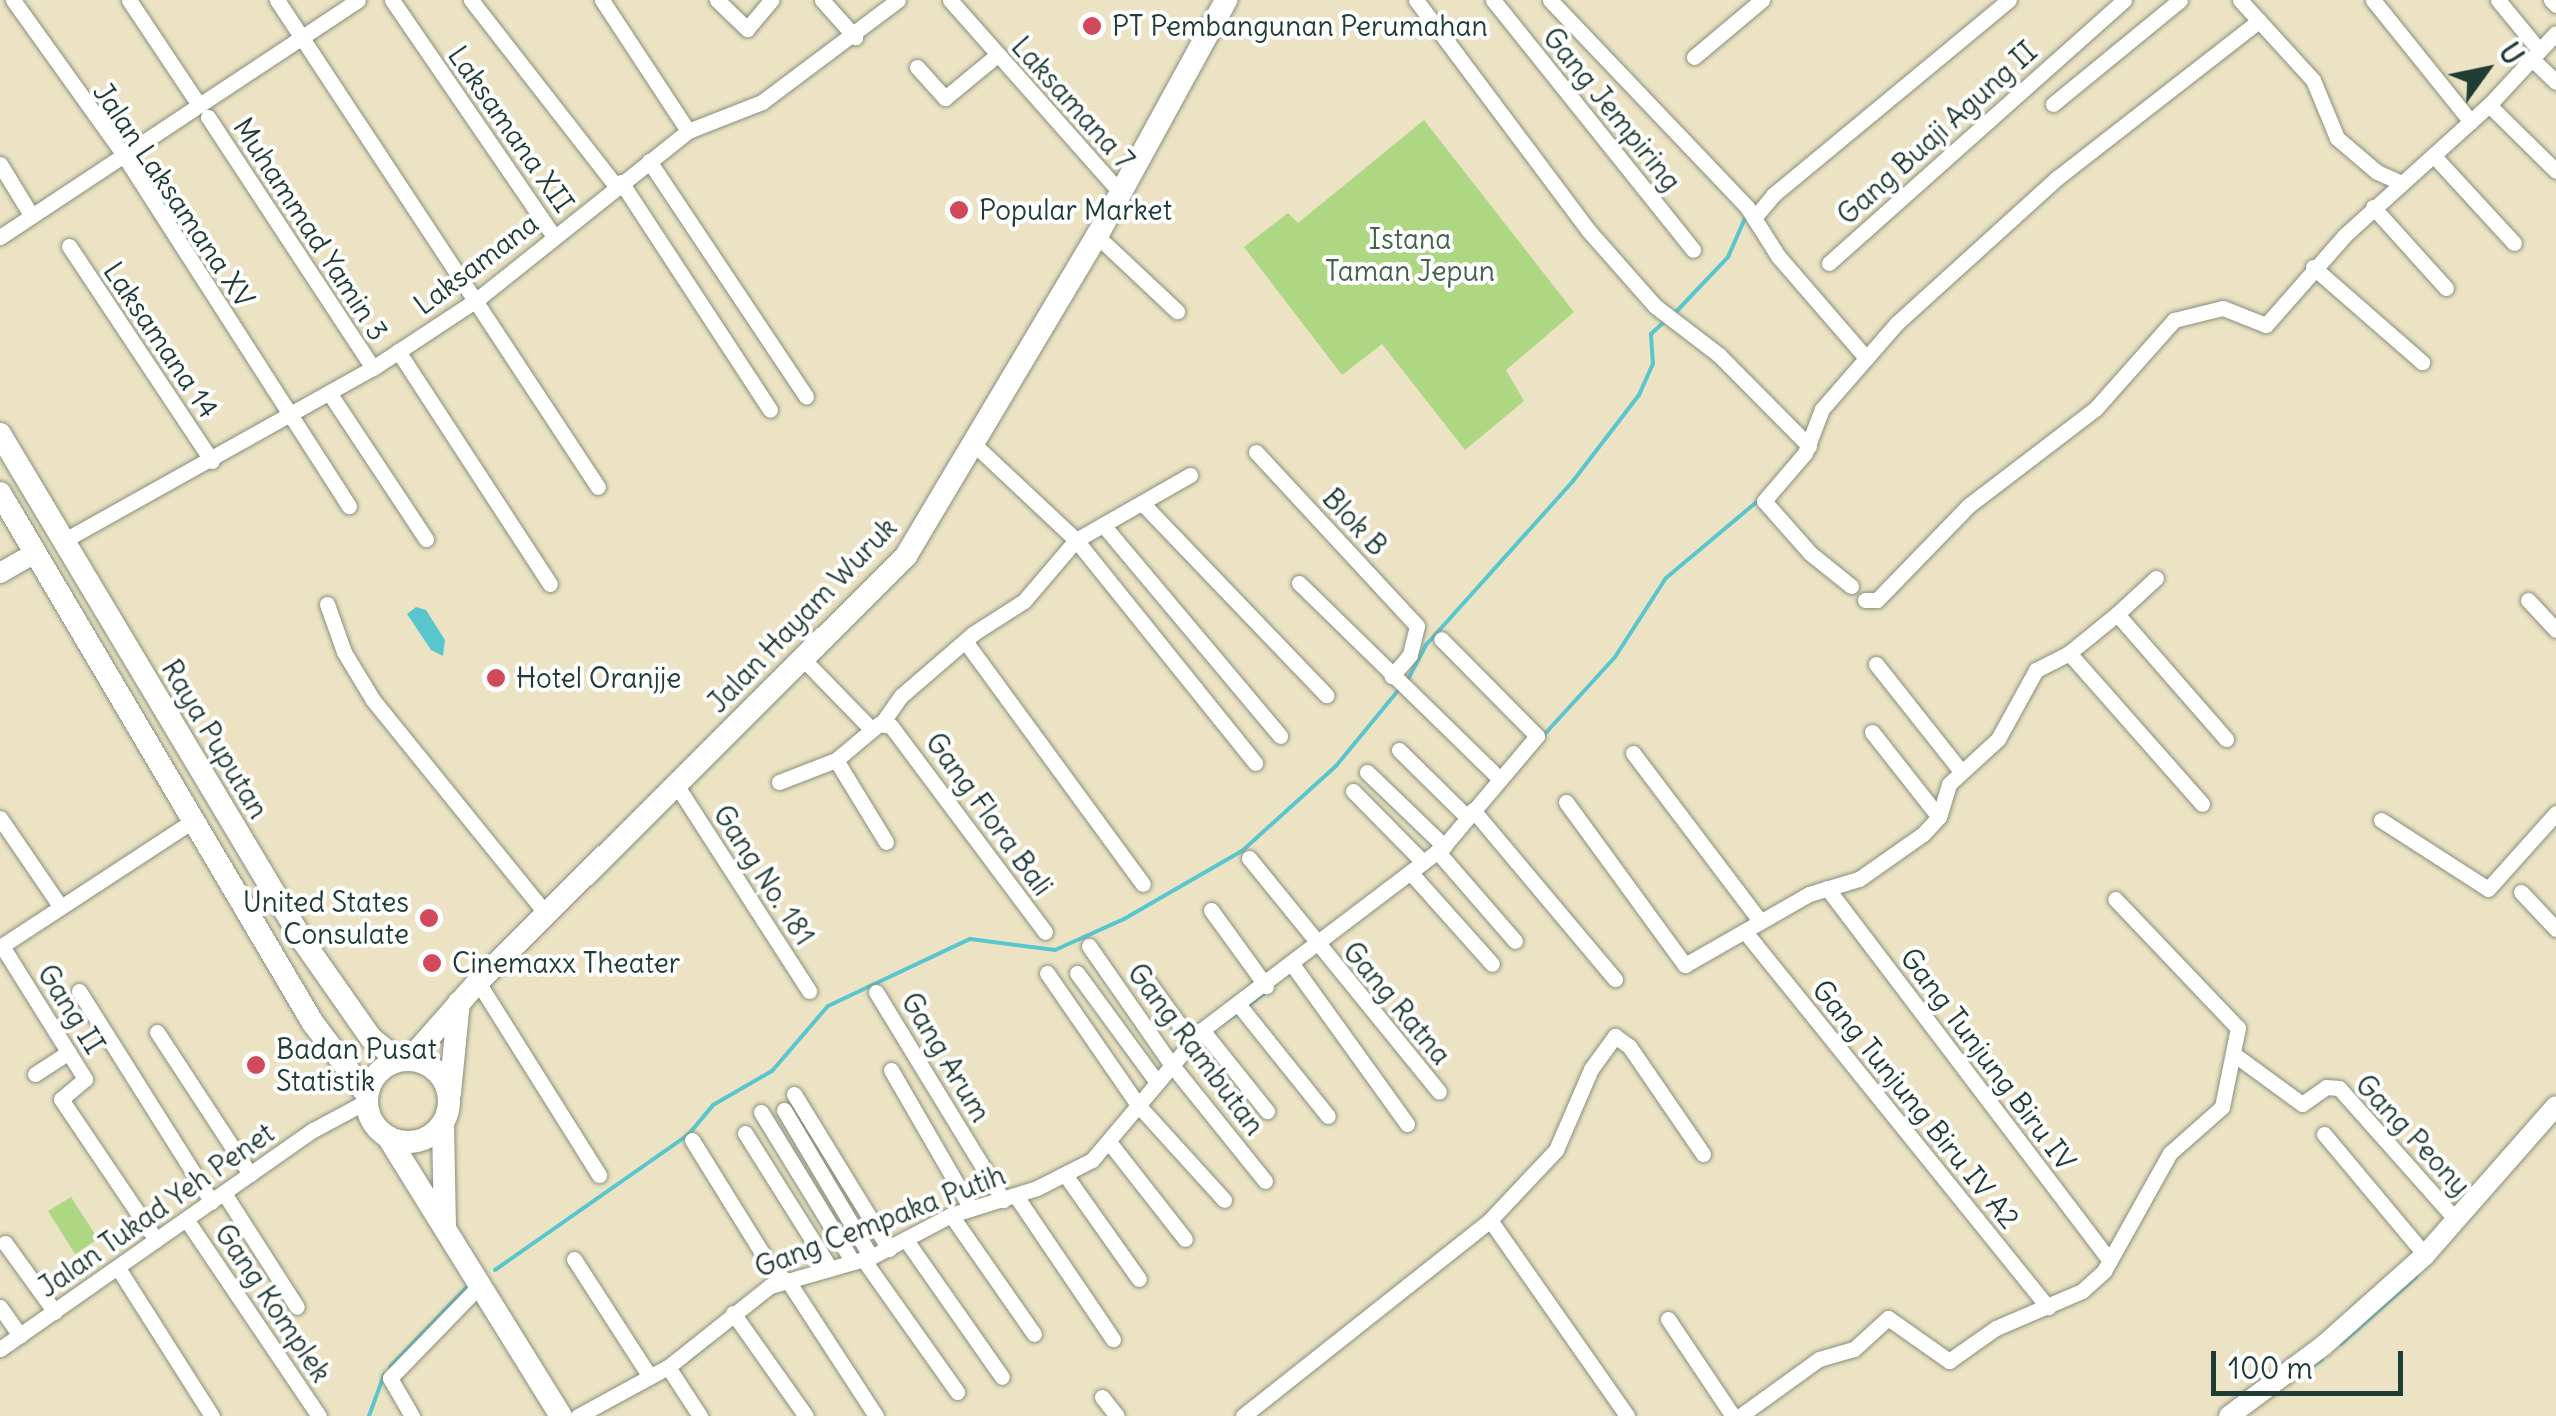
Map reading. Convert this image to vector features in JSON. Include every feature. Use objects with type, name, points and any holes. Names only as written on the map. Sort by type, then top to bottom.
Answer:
[{"type":"main road","name":"Jalan Hayam Wuruk","points":[[404,1060],[678,786],[792,663],[906,556],[976,445],[1097,236],[1226,0]]},
{"type":"main road","name":"Raya Puputan","points":[[0,434],[304,941],[371,1038],[404,1060]]},
{"type":"main road","points":[[0,493],[313,1023],[446,1226],[560,1416]]},
{"type":"main road","points":[[446,1226],[443,1124],[450,1096],[459,1002]]},
{"type":"main road","points":[[367,1102],[380,1070],[404,1060],[440,1075],[450,1096]]},
{"type":"main road","points":[[388,1137],[424,1140],[443,1124]]},
{"type":"street","name":"Jalan Laksamana XV","points":[[13,0],[122,154],[349,506]]},
{"type":"street","name":"Muhammad Yamin 3","points":[[129,0],[197,102]]},
{"type":"street","points":[[277,0],[478,298],[598,487]]},
{"type":"street","points":[[0,237],[197,102],[358,0]]},
{"type":"street","name":"Laksamana XII","points":[[392,0],[554,236]]},
{"type":"street","points":[[471,0],[618,184],[770,410]]},
{"type":"street","points":[[602,0],[688,131]]},
{"type":"street","points":[[718,0],[747,29],[771,0]]},
{"type":"street","points":[[822,0],[855,36]]},
{"type":"street","name":"Laksamana","points":[[63,541],[292,418],[373,368],[478,298],[688,131],[762,102],[898,0]]},
{"type":"street","name":"Laksamana 7","points":[[950,0],[1120,192]]},
{"type":"street","points":[[1416,0],[1588,230],[1655,306],[1674,315],[1809,446]]},
{"type":"street","name":"Gang Jempiring","points":[[1493,0],[1693,250]]},
{"type":"street","points":[[1550,0],[1751,213],[1866,358]]},
{"type":"street","points":[[1694,57],[1762,0]]},
{"type":"street","points":[[1751,213],[2009,0]]},
{"type":"street","name":"Gang Buaji Agung II","points":[[1829,264],[2124,0]]},
{"type":"street","points":[[2053,104],[2180,0]]},
{"type":"street","points":[[2240,0],[2313,80],[2338,138],[2377,172],[2402,182]]},
{"type":"street","points":[[2373,0],[2471,122]]},
{"type":"street","points":[[2498,0],[2556,82]]},
{"type":"street","points":[[1851,586],[1810,553],[1764,500],[1809,446],[1822,409],[1866,358],[2057,178],[2260,21]]},
{"type":"street","points":[[1865,600],[1877,600],[1968,506],[2096,408],[2166,326],[2223,308],[2262,328],[2373,207],[2489,106],[2556,33]]},
{"type":"street","points":[[916,67],[945,98],[996,56]]},
{"type":"street","points":[[2489,106],[2556,170]]},
{"type":"street","name":"Muhammad Yamin 3","points":[[208,117],[373,368]]},
{"type":"street","points":[[2434,156],[2514,243]]},
{"type":"street","points":[[649,161],[806,396]]},
{"type":"street","points":[[0,164],[31,216]]},
{"type":"street","points":[[2373,207],[2446,288]]},
{"type":"street","points":[[1097,236],[1177,311]]},
{"type":"street","name":"Laksamana 14","points":[[69,246],[212,462]]},
{"type":"street","points":[[2313,268],[2422,362]]},
{"type":"street","points":[[398,351],[550,584]]},
{"type":"street","points":[[330,394],[426,539]]},
{"type":"street","points":[[976,445],[1076,540],[1255,763]]},
{"type":"street","name":"Blok B","points":[[1256,452],[1417,626],[1399,683]]},
{"type":"street","points":[[779,782],[836,760],[964,641],[1024,602],[1076,540],[1190,475]]},
{"type":"street","points":[[1143,504],[1326,695]]},
{"type":"street","points":[[1104,526],[1280,736]]},
{"type":"street","points":[[0,573],[35,553]]},
{"type":"street","points":[[1566,802],[1685,965],[1746,933],[1760,921],[1874,870],[1939,817],[1960,770],[1998,740],[2036,670],[2070,653],[2156,578]]},
{"type":"street","points":[[1298,582],[1500,779]]},
{"type":"street","points":[[2528,600],[2556,630]]},
{"type":"street","points":[[327,604],[344,652],[373,700],[548,916]]},
{"type":"street","points":[[2117,614],[2226,738]]},
{"type":"street","name":"Gang Cempaka Putih","points":[[578,1416],[668,1367],[756,1293],[890,1249],[970,1207],[1009,1198],[1066,1176],[1108,1142],[1197,1036],[1440,848],[1537,736],[1441,639]]},
{"type":"street","points":[[964,641],[1143,884]]},
{"type":"street","points":[[2070,653],[2202,804]]},
{"type":"street","name":"Gang Flora Bali","points":[[792,663],[876,726],[895,730],[1045,932]]},
{"type":"street","points":[[1876,664],[1960,770]]},
{"type":"street","points":[[1872,732],[1939,817]]},
{"type":"street","points":[[1399,750],[1470,814],[1615,979]]},
{"type":"street","points":[[1633,753],[1760,921]]},
{"type":"street","points":[[836,760],[886,842]]},
{"type":"street","points":[[1367,772],[1440,848],[1514,941]]},
{"type":"street","name":"Gang No. 181","points":[[678,786],[809,990]]},
{"type":"street","points":[[1353,790],[1492,964]]},
{"type":"street","points":[[2381,820],[2488,889],[2556,813]]},
{"type":"street","points":[[0,818],[60,906]]},
{"type":"street","points":[[1,947],[194,820]]},
{"type":"street","name":"Gang Ratna","points":[[1249,858],[1439,1092]]},
{"type":"street","name":"Gang Tunjung Biru IV","points":[[1827,888],[2109,1260]]},
{"type":"street","points":[[2521,892],[2556,930]]},
{"type":"street","points":[[1668,1319],[1736,1416],[1818,1359],[1854,1350],[1888,1318],[1949,1361],[1996,1328],[2048,1307],[2096,1281],[2141,1215],[2170,1153],[2222,1107],[2235,1054],[2237,1023],[2114,899]]},
{"type":"street","points":[[1211,910],[1266,986]]},
{"type":"street","name":"Gang Tunjung Biru IV A2","points":[[1746,933],[2048,1307]]},
{"type":"street","name":"Gang Rambutan","points":[[1089,946],[1171,1064],[1265,1181]]},
{"type":"street","name":"Gang II","points":[[1,947],[86,1080],[61,1099],[156,1240]]},
{"type":"street","points":[[1292,964],[1407,1124]]},
{"type":"street","points":[[1048,973],[1138,1104],[1224,1200]]},
{"type":"street","points":[[1077,973],[1156,1081]]},
{"type":"street","points":[[1144,976],[1268,1111]]},
{"type":"street","points":[[478,982],[599,1174]]},
{"type":"street","points":[[78,991],[297,1308]]},
{"type":"street","name":"Gang Arum","points":[[876,992],[1009,1198],[1113,1340]]},
{"type":"street","points":[[1240,1005],[1328,1116]]},
{"type":"street","points":[[157,1032],[250,1174]]},
{"type":"street","points":[[1243,1416],[1490,1220],[1556,1150],[1591,1069],[1615,1036],[1624,1040],[1703,1154]]},
{"type":"street","points":[[35,1074],[68,1052]]},
{"type":"street","name":"Gang Peony","points":[[2235,1054],[2302,1104],[2326,1087],[2339,1088],[2456,1220]]},
{"type":"street","points":[[891,1070],[970,1207]]},
{"type":"street","points":[[794,1094],[890,1249]]},
{"type":"street","name":"Jalan Tukad Yeh Penet","points":[[0,1349],[342,1112],[367,1102]]},
{"type":"street","points":[[2229,1416],[2322,1346],[2425,1255],[2556,1106]]},
{"type":"street","points":[[784,1110],[862,1259]]},
{"type":"street","points":[[761,1112],[957,1392]]},
{"type":"street","points":[[745,1133],[830,1268]]},
{"type":"street","points":[[2324,1134],[2425,1255]]},
{"type":"street","points":[[692,1140],[775,1274],[788,1281],[876,1416]]},
{"type":"street","points":[[1108,1142],[1185,1240]]},
{"type":"street","points":[[1066,1176],[1140,1280]]},
{"type":"street","points":[[951,1215],[1034,1334]]},
{"type":"street","name":"Gang Komplek","points":[[186,1219],[319,1416]]},
{"type":"street","points":[[1490,1220],[1627,1416]]},
{"type":"street","points":[[906,1240],[1002,1377]]},
{"type":"street","points":[[6,1243],[55,1312]]},
{"type":"street","points":[[574,1259],[650,1377]]},
{"type":"street","points":[[118,1268],[212,1416]]},
{"type":"street","points":[[412,1416],[390,1378],[481,1284]]},
{"type":"street","points":[[0,1307],[20,1336]]},
{"type":"street","points":[[732,1312],[806,1416]]},
{"type":"street","points":[[668,1367],[700,1416]]},
{"type":"street","points":[[1102,1397],[1117,1416]]},
{"type":"green space","name":"Istana Taman Jepun","points":[[1424,120],[1574,312],[1506,370],[1524,401],[1465,450],[1382,344],[1342,375],[1244,247],[1288,213],[1298,223]]},
{"type":"green space","points":[[71,1197],[98,1239],[75,1254],[48,1211]]},
{"type":"water","points":[[416,607],[426,610],[445,640],[443,656],[431,650],[407,614]]},
{"type":"waterway","points":[[1674,314],[1728,257],[1746,216]]},
{"type":"waterway","points":[[1407,681],[1426,645],[1573,481],[1639,395],[1653,364],[1651,334],[1666,320]]},
{"type":"waterway","points":[[1542,737],[1615,657],[1666,578],[1760,499]]},
{"type":"waterway","points":[[495,1270],[688,1135],[713,1105],[772,1071],[828,1006],[970,939],[1055,950],[1124,919],[1242,851],[1336,766],[1400,688]]},
{"type":"waterway","points":[[1248,1006],[1265,992]]},
{"type":"waterway","points":[[1221,1024],[1238,1013]]},
{"type":"waterway","points":[[2341,1344],[2416,1277]]},
{"type":"waterway","points":[[390,1367],[466,1288]]},
{"type":"waterway","points":[[688,1360],[708,1344]]},
{"type":"waterway","points":[[2301,1375],[2322,1359]]},
{"type":"waterway","points":[[369,1416],[384,1375]]},
{"type":"place","name":"PT Pembangunan Perumahan","points":[[1092,26]]},
{"type":"place","name":"Popular Market","points":[[959,210]]},
{"type":"place","name":"Hotel Oranjje","points":[[496,678]]},
{"type":"place","name":"United States Consulate","points":[[429,918]]},
{"type":"place","name":"Cinemaxx Theater","points":[[432,963]]},
{"type":"place","name":"Badan Pusat Statistik","points":[[256,1065]]}]
